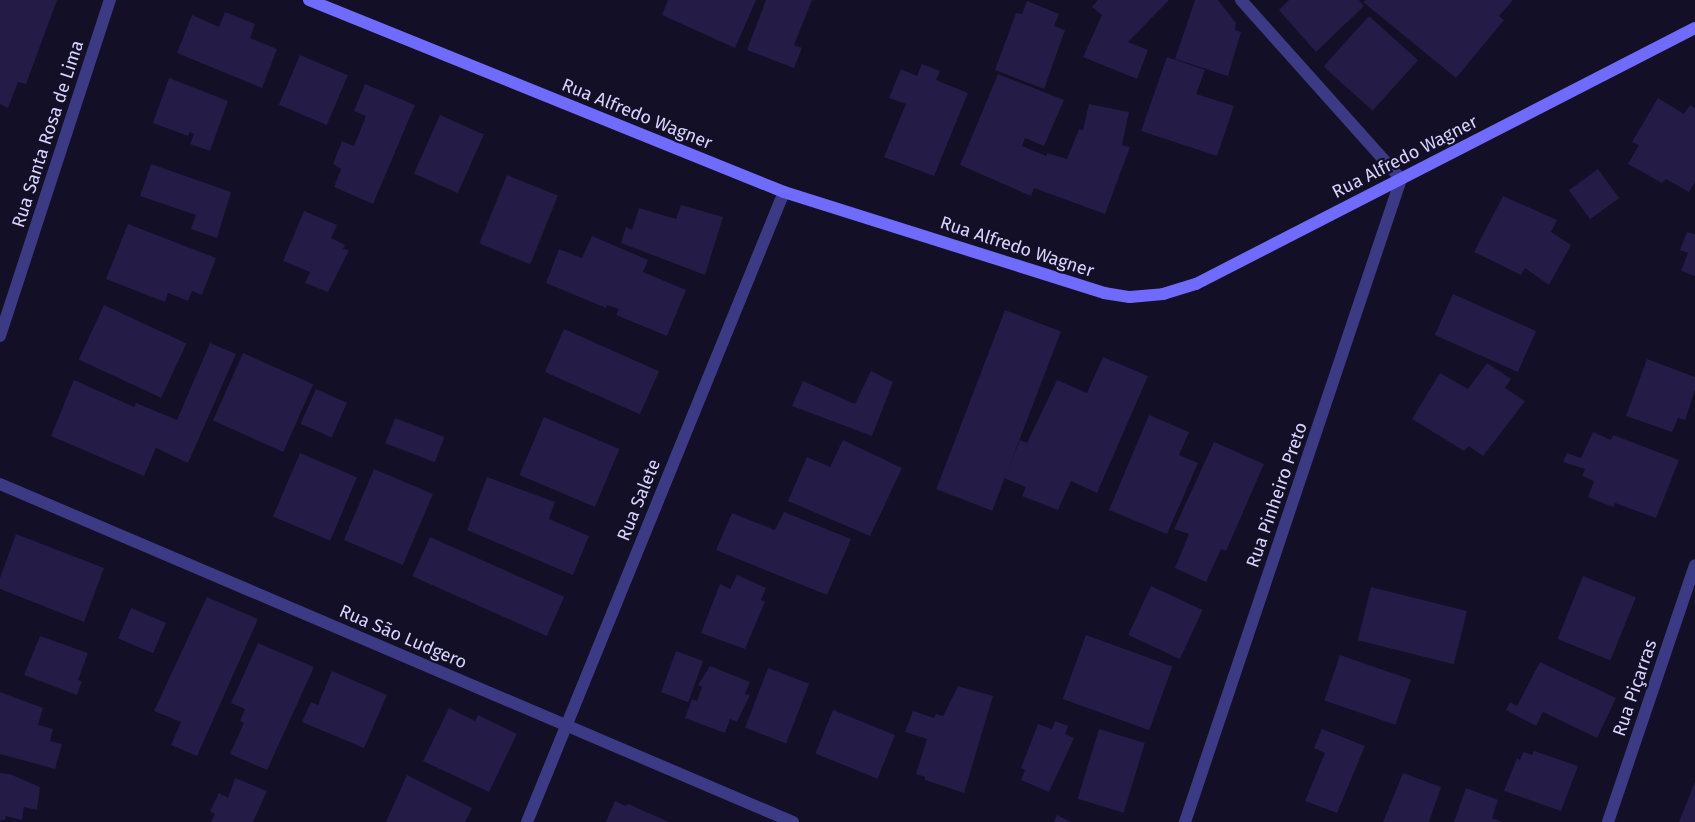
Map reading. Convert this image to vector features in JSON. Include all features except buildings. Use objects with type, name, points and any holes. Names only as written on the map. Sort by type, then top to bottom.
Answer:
[{"type":"street","name":"Rua Santa Rosa de Lima","points":[[0,336],[110,0]]},
{"type":"street","name":"Rua Alfredo Wagner","points":[[309,0],[784,192],[1104,293],[1130,297],[1163,294],[1196,284],[1695,28]]},
{"type":"street","points":[[1241,0],[1401,179]]},
{"type":"street","name":"Rua Pinheiro Preto","points":[[1185,822],[1401,179]]},
{"type":"street","name":"Rua Salete","points":[[526,822],[784,192]]},
{"type":"street","name":"Rua São Ludgero","points":[[0,484],[792,822]]},
{"type":"street","name":"Rua Piçarras","points":[[1608,822],[1695,566]]}]
